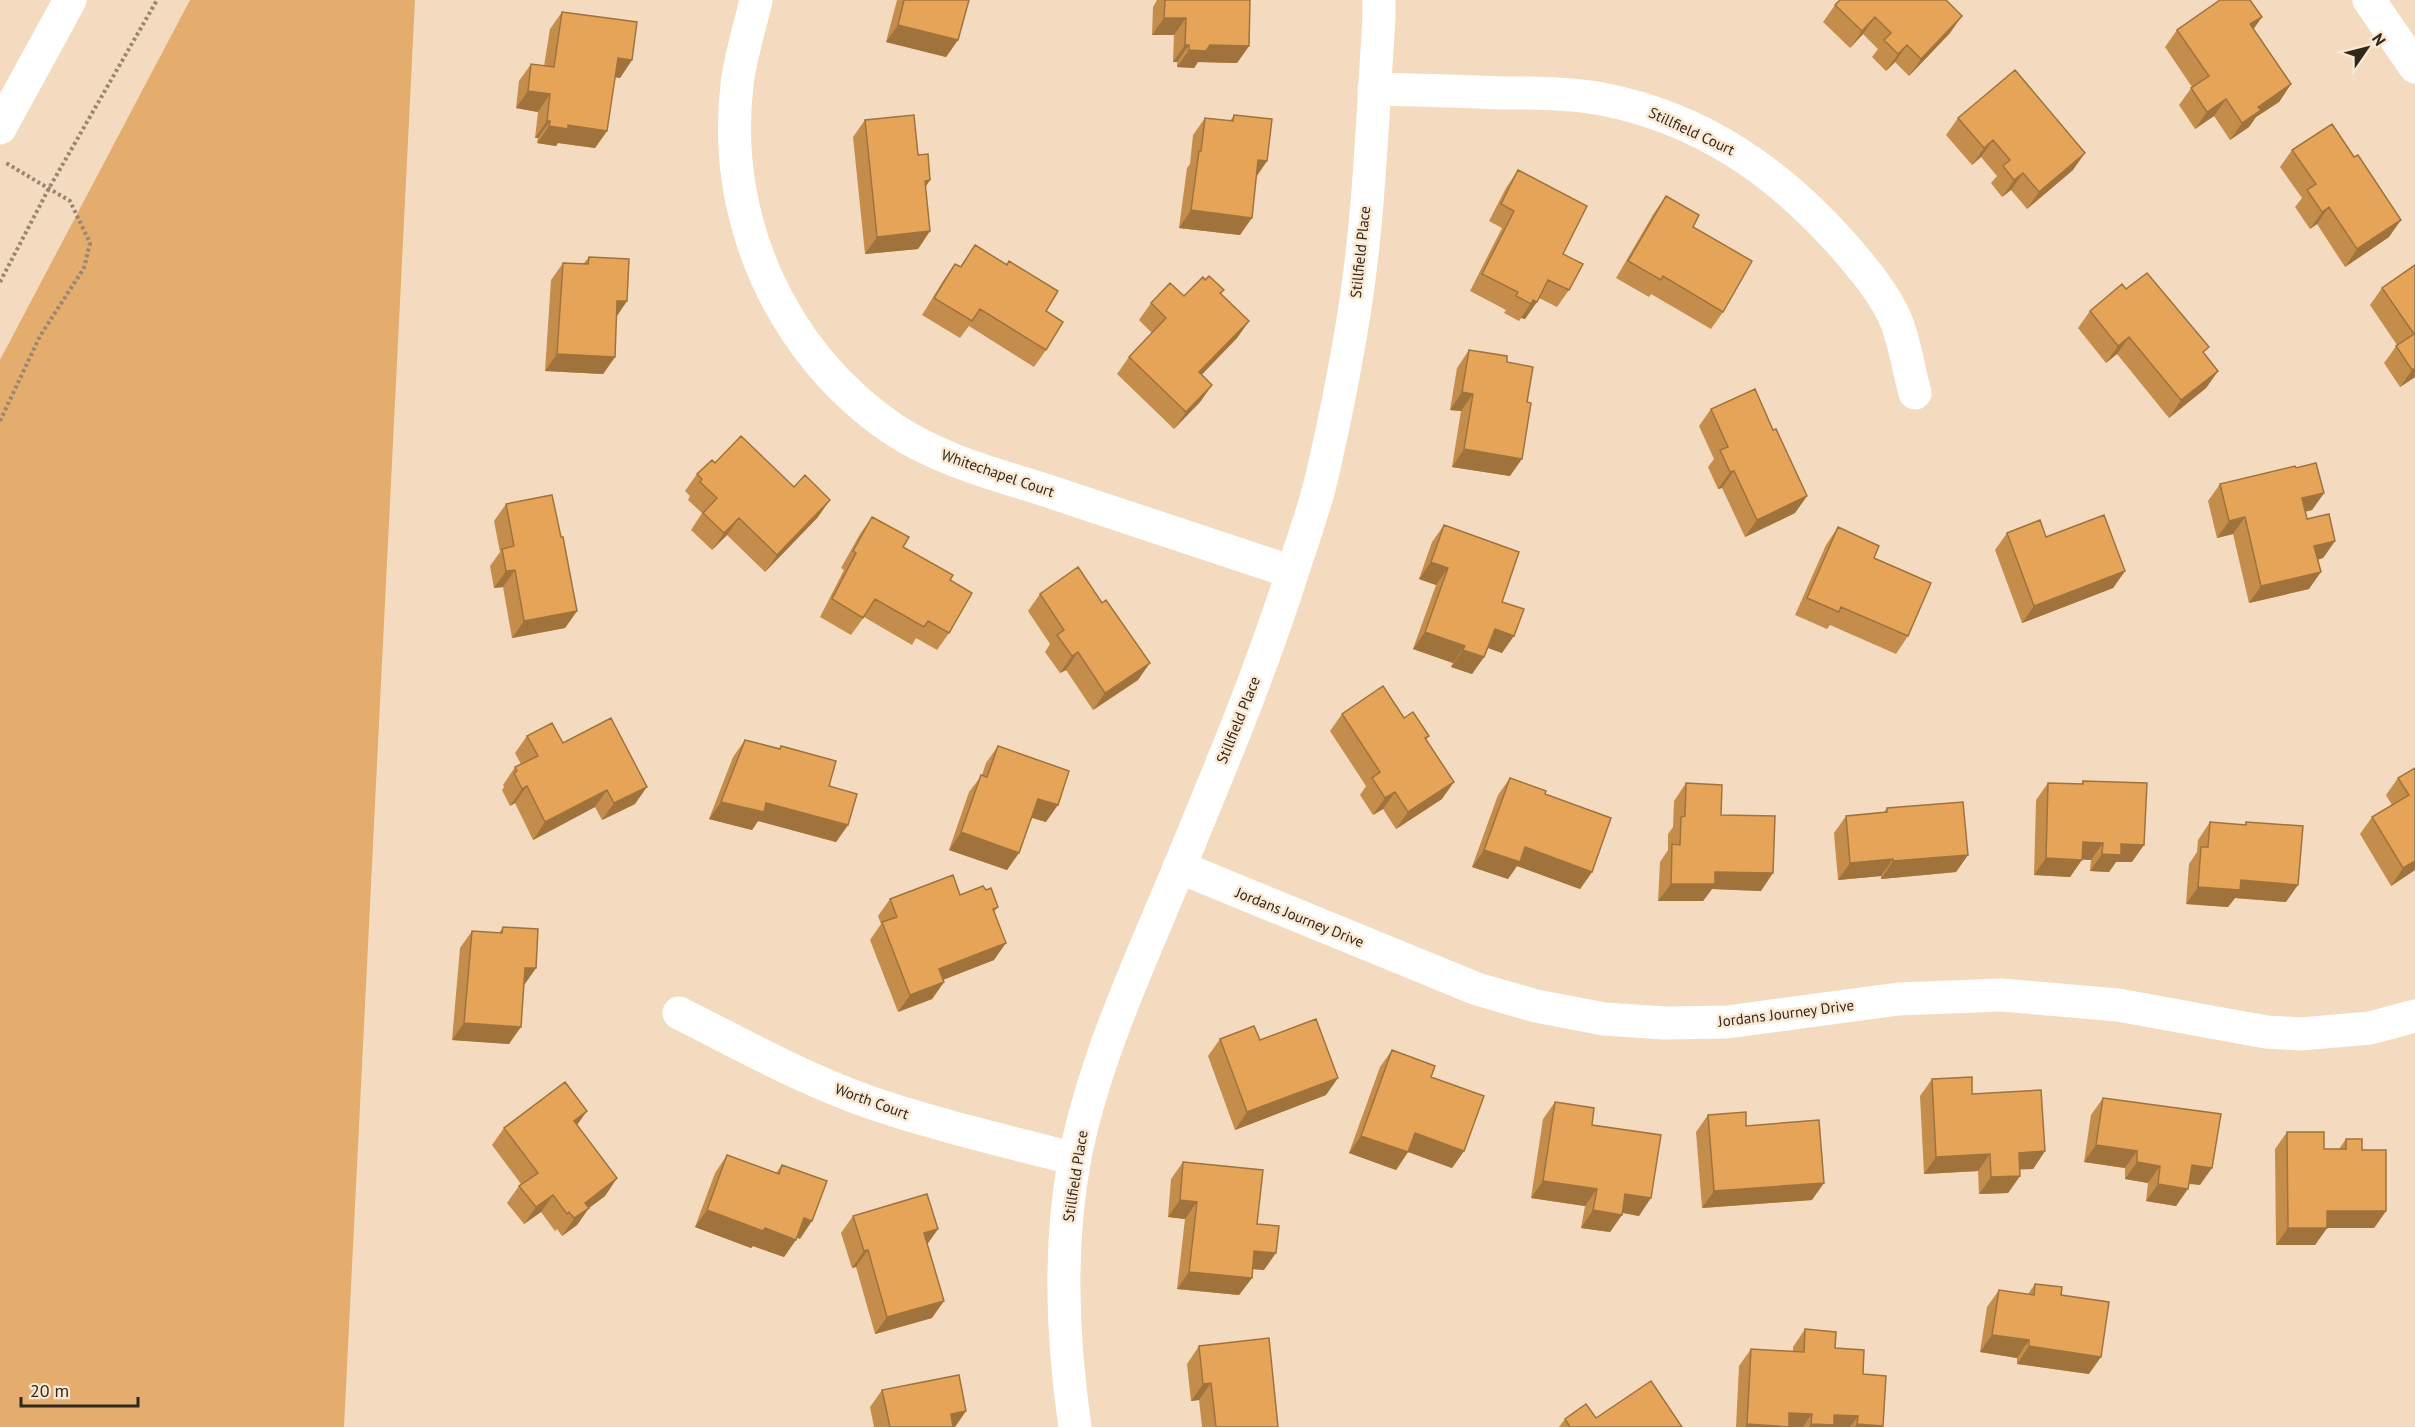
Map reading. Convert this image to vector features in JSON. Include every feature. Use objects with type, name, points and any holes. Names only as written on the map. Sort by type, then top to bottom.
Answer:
[{"type":"street","points":[[0,128],[70,0]]},
{"type":"street","name":"Whitechapel Court","points":[[756,0],[737,83],[734,129],[736,171],[744,212],[758,259],[775,297],[800,338],[826,370],[861,405],[895,430],[948,458],[1293,572]]},
{"type":"street","name":"Stillfield Place","points":[[1075,1427],[1066,1363],[1063,1314],[1066,1226],[1075,1159],[1090,1093],[1147,942],[1260,662],[1293,572],[1321,479],[1351,330],[1364,224],[1379,0]]},
{"type":"street","points":[[2369,0],[2415,67]]},
{"type":"street","name":"Stillfield Court","points":[[1374,89],[1540,94],[1599,99],[1666,116],[1728,145],[1757,164],[1789,190],[1867,272],[1896,322],[1915,393]]},
{"type":"street","name":"Jordans Journey Drive","points":[[1179,867],[1477,989],[1536,1006],[1604,1019],[1665,1023],[1727,1022],[1898,999],[2002,995],[2118,1005],[2266,1032],[2301,1034],[2370,1028],[2415,1016]]},
{"type":"street","name":"Worth Court","points":[[680,1013],[802,1074],[867,1101],[929,1121],[1075,1159]]},
{"type":"path","points":[[0,282],[48,190],[157,0]]},
{"type":"path","points":[[0,160],[70,201],[90,243],[84,268],[40,336],[0,421]]},
{"type":"shaded area","points":[[190,0],[415,0],[344,1427],[0,1427],[0,360]]},
{"type":"building","points":[[904,0],[969,0],[958,40],[898,25]]},
{"type":"building","points":[[1165,0],[1250,0],[1249,46],[1210,45],[1206,51],[1189,50],[1189,45],[1185,45],[1186,18],[1164,18]]},
{"type":"building","points":[[1840,0],[1946,0],[1962,16],[1921,59],[1907,45],[1898,54],[1884,40],[1891,33],[1875,17],[1862,31],[1835,5]]},
{"type":"building","points":[[2220,0],[2250,0],[2262,17],[2250,24],[2291,84],[2258,107],[2261,110],[2242,123],[2226,99],[2207,112],[2191,88],[2209,76],[2177,30]]},
{"type":"building","points":[[562,12],[637,22],[632,60],[618,58],[607,131],[568,125],[568,129],[549,126],[550,121],[547,121],[550,94],[528,91],[531,64],[554,67]]},
{"type":"building","points":[[2015,70],[2085,153],[2039,192],[2023,173],[2014,180],[2003,166],[2010,160],[1993,140],[1984,148],[1958,118]]},
{"type":"building","points":[[914,115],[918,155],[928,154],[930,180],[925,181],[930,231],[877,237],[865,120]]},
{"type":"building","points":[[1234,115],[1272,119],[1267,161],[1258,160],[1252,218],[1191,210],[1205,118],[1233,121]]},
{"type":"building","points":[[2332,124],[2354,157],[2358,155],[2401,220],[2357,249],[2329,207],[2322,212],[2307,190],[2316,184],[2292,150]]},
{"type":"building","points":[[1518,170],[1587,206],[1563,254],[1583,264],[1569,290],[1548,280],[1537,302],[1533,300],[1531,304],[1516,296],[1518,292],[1482,274],[1514,211],[1501,204]]},
{"type":"building","points":[[1666,196],[1699,215],[1693,227],[1752,261],[1723,312],[1663,276],[1661,280],[1628,261]]},
{"type":"building","points":[[975,245],[1007,265],[1009,261],[1058,291],[1046,311],[1063,322],[1046,350],[980,309],[972,321],[934,298],[955,264],[961,267]]},
{"type":"building","points":[[589,257],[629,259],[627,301],[617,301],[615,357],[557,354],[563,263],[588,264]]},
{"type":"building","points":[[2415,265],[2415,368],[2412,370],[2396,346],[2414,334],[2382,288]]},
{"type":"building","points":[[2147,273],[2209,347],[2203,352],[2218,371],[2181,400],[2129,337],[2118,346],[2090,311],[2122,284],[2126,289]]},
{"type":"building","points":[[1209,276],[1224,290],[1220,293],[1249,321],[1199,372],[1212,385],[1186,412],[1129,357],[1166,318],[1151,303],[1170,283],[1184,296],[1203,277],[1205,280]]},
{"type":"building","points":[[1469,350],[1507,356],[1507,362],[1533,367],[1527,402],[1531,403],[1522,459],[1464,449],[1473,394],[1462,392]]},
{"type":"building","points":[[1755,389],[1807,496],[1757,520],[1734,471],[1730,472],[1720,450],[1728,447],[1711,409]]},
{"type":"building","points":[[741,436],[794,487],[805,475],[830,500],[777,555],[739,518],[724,533],[703,513],[717,498],[700,482],[702,479],[697,474],[712,460],[715,463]]},
{"type":"building","points":[[2316,463],[2324,493],[2302,498],[2307,519],[2329,514],[2335,541],[2314,546],[2321,572],[2261,586],[2245,517],[2229,521],[2220,484]]},
{"type":"building","points":[[552,495],[561,537],[563,537],[577,611],[524,621],[515,570],[506,571],[502,549],[514,546],[506,504]]},
{"type":"building","points":[[2104,515],[2125,571],[2034,606],[2007,533],[2040,520],[2046,537]]},
{"type":"building","points":[[872,517],[909,537],[903,547],[953,575],[950,580],[972,593],[949,633],[928,621],[924,627],[875,599],[863,618],[832,599],[856,553],[853,551]]},
{"type":"building","points":[[1444,525],[1519,552],[1502,602],[1524,609],[1514,636],[1495,629],[1484,657],[1463,650],[1465,646],[1425,632],[1448,568],[1431,562]]},
{"type":"building","points":[[1838,527],[1879,546],[1874,558],[1931,583],[1908,636],[1841,607],[1839,612],[1807,598]]},
{"type":"building","points":[[1078,567],[1102,603],[1106,600],[1150,663],[1105,693],[1078,652],[1072,656],[1057,635],[1064,630],[1040,594]]},
{"type":"building","points":[[1383,686],[1404,718],[1413,712],[1429,736],[1425,738],[1454,782],[1408,812],[1395,792],[1385,798],[1372,778],[1380,772],[1342,714]]},
{"type":"building","points":[[611,718],[647,787],[614,803],[607,790],[545,822],[527,786],[522,789],[514,773],[517,771],[515,767],[538,756],[527,736],[552,723],[563,743]]},
{"type":"building","points":[[745,740],[780,749],[781,746],[836,761],[829,786],[857,794],[848,825],[766,803],[764,812],[721,802]]},
{"type":"building","points":[[998,746],[1069,771],[1058,805],[1038,799],[1019,853],[961,832],[981,775],[987,777]]},
{"type":"building","points":[[2415,768],[2415,861],[2403,868],[2372,817],[2409,795],[2398,778]]},
{"type":"building","points":[[1510,778],[1546,791],[1545,794],[1611,818],[1592,872],[1525,847],[1520,862],[1484,850]]},
{"type":"building","points":[[2083,781],[2147,783],[2144,845],[2121,844],[2121,855],[2102,854],[2103,843],[2083,842],[2082,860],[2046,858],[2048,783],[2083,784]]},
{"type":"building","points":[[1686,783],[1722,785],[1721,815],[1775,816],[1773,873],[1715,872],[1715,884],[1671,884],[1672,844],[1680,845],[1681,817],[1685,816]]},
{"type":"building","points":[[1963,802],[1968,855],[1850,863],[1846,816],[1887,812],[1887,808]]},
{"type":"building","points":[[2210,822],[2303,826],[2298,885],[2241,880],[2240,890],[2198,887],[2201,847],[2208,847]]},
{"type":"building","points":[[953,875],[960,895],[983,886],[986,890],[991,888],[998,907],[993,909],[1006,943],[939,969],[944,982],[910,995],[882,922],[897,917],[890,899]]},
{"type":"building","points":[[503,927],[538,929],[536,968],[525,968],[521,1027],[464,1023],[472,931],[502,933]]},
{"type":"building","points":[[1316,1019],[1338,1078],[1247,1112],[1220,1039],[1254,1026],[1260,1040]]},
{"type":"building","points":[[1392,1050],[1435,1066],[1431,1077],[1484,1096],[1464,1151],[1415,1133],[1408,1152],[1361,1136]]},
{"type":"building","points":[[1972,1077],[1972,1094],[2041,1090],[2045,1151],[2019,1153],[2020,1176],[1991,1177],[1990,1154],[1936,1157],[1932,1079]]},
{"type":"building","points":[[565,1082],[587,1111],[574,1121],[617,1178],[585,1203],[589,1208],[574,1218],[569,1212],[567,1214],[553,1195],[536,1207],[519,1186],[538,1173],[504,1128]]},
{"type":"building","points":[[2103,1098],[2221,1114],[2212,1168],[2192,1165],[2188,1189],[2158,1184],[2160,1166],[2137,1162],[2137,1151],[2096,1145]]},
{"type":"building","points":[[1555,1102],[1594,1108],[1592,1125],[1661,1135],[1651,1198],[1625,1194],[1622,1215],[1593,1210],[1597,1189],[1543,1181]]},
{"type":"building","points":[[1746,1112],[1746,1126],[1819,1120],[1824,1183],[1714,1191],[1708,1115]]},
{"type":"building","points":[[2287,1132],[2324,1132],[2324,1149],[2346,1149],[2346,1139],[2362,1139],[2362,1150],[2386,1150],[2386,1211],[2327,1211],[2327,1228],[2288,1228]]},
{"type":"building","points":[[727,1155],[779,1174],[782,1165],[827,1181],[812,1221],[804,1218],[796,1240],[765,1228],[763,1231],[707,1210]]},
{"type":"building","points":[[1183,1162],[1263,1170],[1257,1224],[1279,1226],[1276,1253],[1254,1251],[1252,1278],[1189,1272],[1197,1202],[1180,1200]]},
{"type":"building","points":[[927,1194],[938,1229],[924,1233],[944,1301],[887,1317],[868,1250],[864,1251],[853,1216]]},
{"type":"building","points":[[2035,1284],[2062,1287],[2061,1295],[2109,1302],[2101,1357],[2029,1346],[2029,1340],[1992,1335],[1999,1290],[2034,1295]]},
{"type":"building","points":[[1805,1329],[1836,1332],[1835,1348],[1864,1350],[1863,1374],[1886,1376],[1883,1426],[1857,1424],[1858,1416],[1834,1415],[1834,1425],[1811,1424],[1812,1414],[1789,1413],[1789,1427],[1747,1424],[1751,1349],[1804,1352]]},
{"type":"building","points":[[1269,1338],[1278,1427],[1216,1427],[1211,1383],[1203,1384],[1199,1346]]},
{"type":"building","points":[[959,1375],[966,1411],[951,1414],[953,1427],[890,1427],[882,1390]]},
{"type":"building","points":[[1651,1381],[1682,1427],[1570,1427],[1565,1419],[1586,1404],[1596,1418]]}]
